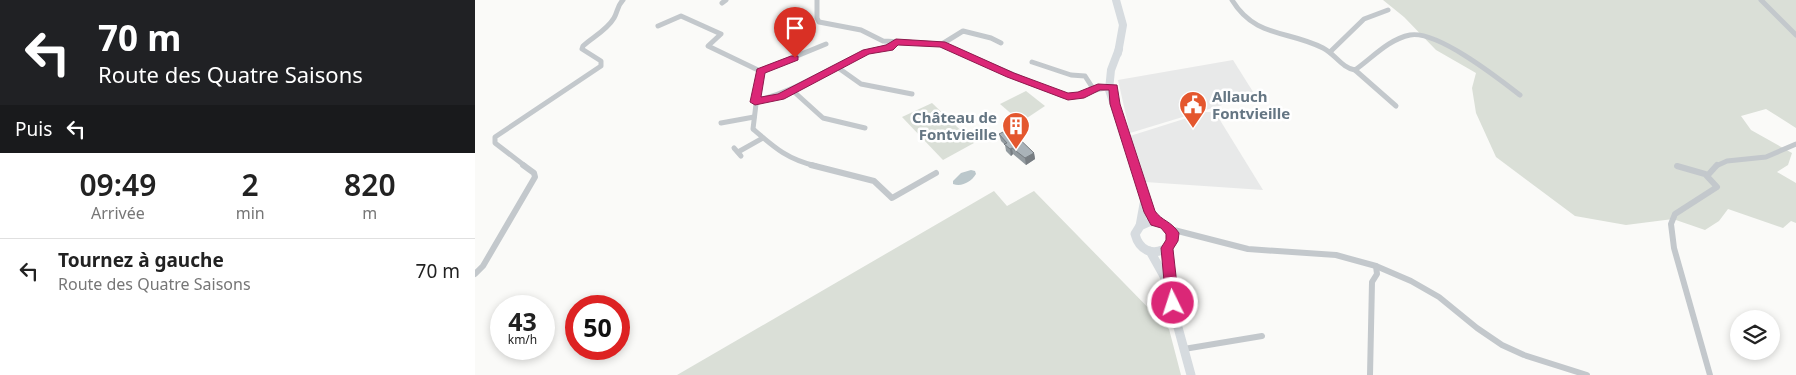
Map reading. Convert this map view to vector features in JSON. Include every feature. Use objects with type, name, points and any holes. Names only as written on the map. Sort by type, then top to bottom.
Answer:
[{"type":"main road","points":[[1116,0],[1123,25],[1119,49],[1113,64],[1111,88],[1144,198],[1155,221]]},
{"type":"main road","points":[[1144,198],[1144,213],[1135,234],[1135,239],[1141,247],[1150,251],[1156,251],[1170,244]]},
{"type":"main road","points":[[1140,226],[1155,221],[1165,224],[1173,233],[1170,244],[1173,303]]},
{"type":"main road","points":[[1150,251],[1164,276],[1173,303],[1191,375]]},
{"type":"street","points":[[475,274],[483,266],[535,177],[534,173],[495,143],[495,137],[601,66],[601,61],[582,49],[583,46],[612,22],[618,10],[618,5],[623,0]]},
{"type":"street","points":[[817,0],[817,18],[819,22],[846,26],[883,41],[942,44],[1063,96],[1080,95],[1094,90],[1111,88]]},
{"type":"street","points":[[1232,0],[1241,15],[1254,25],[1330,52],[1349,69],[1355,70],[1396,106]]},
{"type":"street","points":[[1761,0],[1796,36]]},
{"type":"street","points":[[1330,52],[1364,19],[1388,10]]},
{"type":"street","points":[[659,26],[681,16],[721,34],[708,46],[760,71],[826,44]]},
{"type":"street","points":[[942,44],[963,31],[991,38],[1001,44]]},
{"type":"street","points":[[1355,70],[1397,40],[1420,33],[1429,36],[1482,66],[1520,95]]},
{"type":"street","points":[[755,102],[781,96],[866,52],[889,48],[896,42]]},
{"type":"street","points":[[1032,62],[1071,76],[1085,76],[1094,90]]},
{"type":"street","points":[[837,67],[861,84],[912,94]]},
{"type":"street","points":[[760,71],[753,129],[781,154],[800,162],[874,181],[892,198],[936,173]]},
{"type":"street","points":[[792,90],[823,118],[865,128]]},
{"type":"street","points":[[721,123],[754,117]]},
{"type":"street","points":[[738,152],[763,138]]},
{"type":"street","points":[[1707,175],[1711,170],[1730,158],[1764,157],[1796,144]]},
{"type":"street","points":[[1677,166],[1699,170],[1714,180],[1717,186],[1675,214],[1671,224],[1674,248],[1710,375]]},
{"type":"street","points":[[1170,228],[1248,249],[1327,254],[1376,266],[1411,281],[1439,297],[1477,328],[1502,345],[1524,355],[1587,375]]},
{"type":"street","points":[[1170,244],[1187,234]]},
{"type":"street","points":[[1370,375],[1372,282],[1377,274],[1376,266]]},
{"type":"street","points":[[1184,349],[1262,336]]},
{"type":"shaded area","points":[[1383,0],[1796,0],[1796,128],[1766,109],[1741,116],[1751,130],[1792,153],[1788,165],[1777,172],[1796,183],[1796,223],[1791,221],[1783,228],[1728,209],[1719,221],[1705,230],[1673,219],[1626,225],[1575,216],[1496,157],[1476,113],[1472,88],[1476,73],[1436,50],[1404,17]]},
{"type":"shaded area","points":[[1233,60],[1255,95],[1130,133],[1118,80]]},
{"type":"shaded area","points":[[1026,91],[1045,106],[1021,122],[1000,104]]},
{"type":"shaded area","points":[[932,103],[974,143],[943,160],[902,117]]},
{"type":"shaded area","points":[[1206,112],[1215,112],[1263,190],[1145,182],[1130,136]]},
{"type":"shaded area","points":[[971,170],[975,171],[976,174],[972,179],[960,185],[953,184],[953,181],[961,173]]},
{"type":"shaded area","points":[[994,191],[1007,206],[1034,191],[1169,329],[1181,375],[677,375]]},
{"type":"building","points":[[1009,129],[1034,153],[1025,158],[1004,144],[1007,143],[999,134]]},
{"type":"place","name":"Allauch Fontvieille","points":[[1193,129]]},
{"type":"place","name":"Château de Fontvieille","points":[[1016,150]]},
{"type":"route","points":[[795,58],[760,71],[755,102],[781,96],[866,52],[889,48],[896,42],[942,44],[1010,75],[1068,97],[1080,95],[1098,87],[1114,87],[1115,104],[1149,212],[1155,221],[1165,224],[1173,233],[1172,241],[1167,248],[1173,303]]}]
